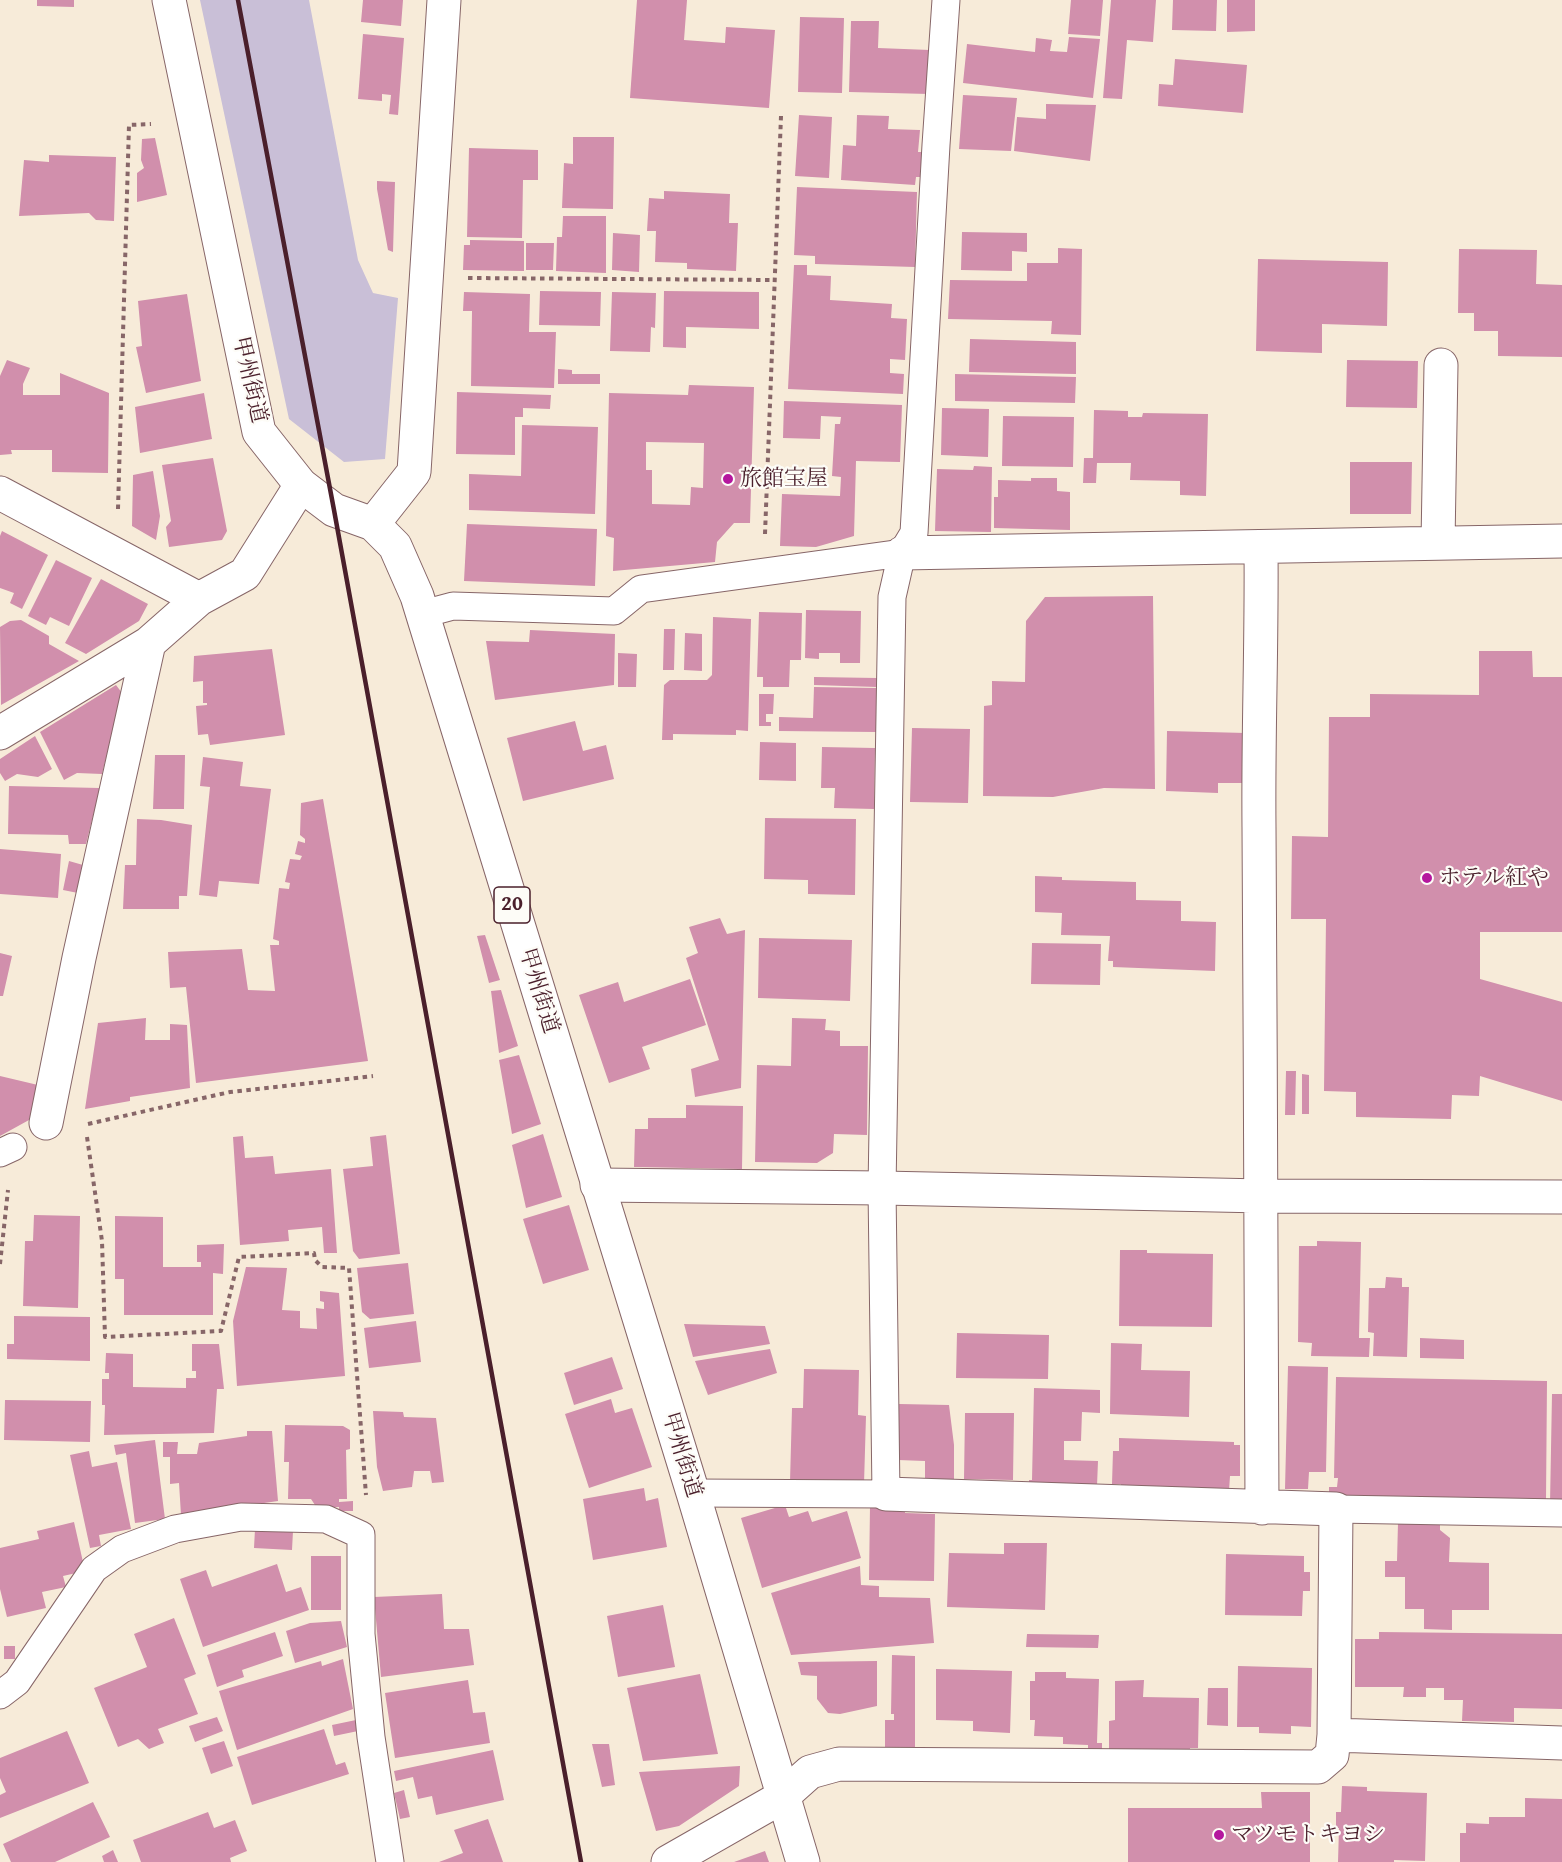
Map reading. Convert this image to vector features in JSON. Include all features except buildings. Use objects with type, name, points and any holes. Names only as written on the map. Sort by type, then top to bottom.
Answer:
[{"type":"main road","name":"甲州街道","points":[[169,0],[259,432],[301,485],[334,510],[373,524],[395,546],[423,614],[693,1494],[803,1862]]},
{"type":"main road","points":[[373,524],[414,472],[444,0]]},
{"type":"main road","points":[[1438,543],[1441,365]]},
{"type":"main road","points":[[0,733],[149,643],[199,599],[245,574],[301,485]]},
{"type":"main road","points":[[0,493],[199,599]]},
{"type":"main road","points":[[902,553],[1562,541]]},
{"type":"main road","points":[[1261,547],[1259,824],[1263,1196],[1262,1508]]},
{"type":"main road","points":[[46,1123],[81,947],[149,643]]},
{"type":"main road","points":[[597,1185],[1263,1196],[1562,1197]]},
{"type":"main road","points":[[668,1862],[782,1797],[810,1772],[839,1764],[1318,1767],[1332,1755],[1336,1509],[886,1494]]},
{"type":"main road","points":[[1334,1735],[1562,1743]]},
{"type":"lane","points":[[693,1494],[886,1494],[882,1188],[892,597],[902,553],[914,533],[946,0]]},
{"type":"lane","points":[[423,614],[453,606],[614,611],[641,589],[902,553]]},
{"type":"lane","points":[[1336,1509],[1562,1513]]},
{"type":"lane","points":[[0,1695],[17,1682],[94,1569],[122,1548],[176,1529],[241,1517],[326,1519],[361,1535],[361,1634],[371,1737],[390,1862]]},
{"type":"path","points":[[764,571],[773,280],[781,116]]},
{"type":"path","points":[[117,554],[129,125],[194,123]]},
{"type":"path","points":[[428,278],[773,280]]},
{"type":"path","points":[[46,1123],[69,1127],[85,1125],[230,1092],[373,1076]]},
{"type":"path","points":[[85,1125],[102,1241],[105,1336],[221,1331],[239,1257],[314,1253],[315,1260],[322,1267],[349,1268],[366,1478],[366,1531],[361,1535]]},
{"type":"shaded area","points":[[200,0],[309,0],[358,260],[373,293],[398,298],[385,459],[344,462],[289,419]]},
{"type":"railway","points":[[238,0],[334,510],[581,1862]]},
{"type":"place","name":"旅館宝屋","points":[[728,479]]},
{"type":"place","name":"ホテル紅や","points":[[1427,878]]},
{"type":"place","name":"マツモトキヨシ","points":[[1219,1835]]}]
